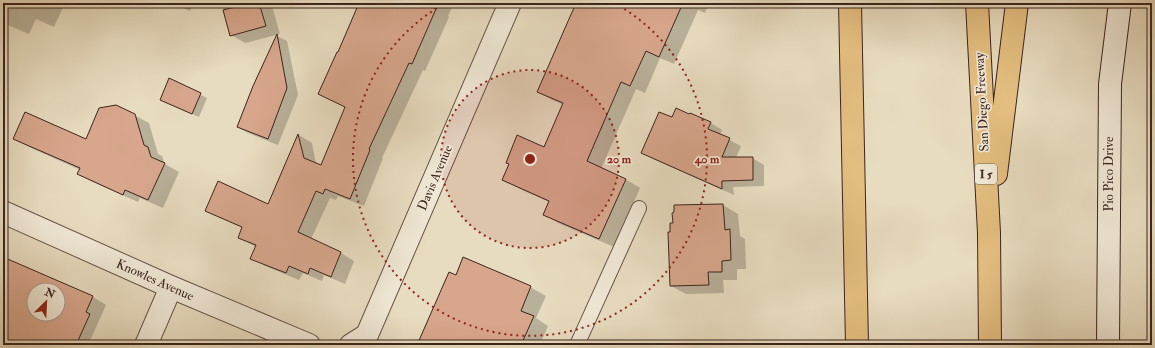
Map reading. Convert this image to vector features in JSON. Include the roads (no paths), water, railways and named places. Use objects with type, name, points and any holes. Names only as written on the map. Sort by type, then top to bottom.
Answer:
[{"type":"highway","points":[[850,3],[857,345]]},
{"type":"highway","name":"San Diego Freeway","points":[[977,3],[989,233],[990,345]]},
{"type":"highway","points":[[989,233],[1017,3]]},
{"type":"street","name":"Davis Avenue","points":[[351,345],[367,335],[510,3]]},
{"type":"street","name":"Pio Pico Drive","points":[[1108,345],[1110,84],[1120,3]]},
{"type":"street","name":"Knowles Avenue","points":[[3,212],[171,287],[309,345]]},
{"type":"street","points":[[146,345],[171,287]]},
{"type":"lane","points":[[577,345],[639,208]]}]
